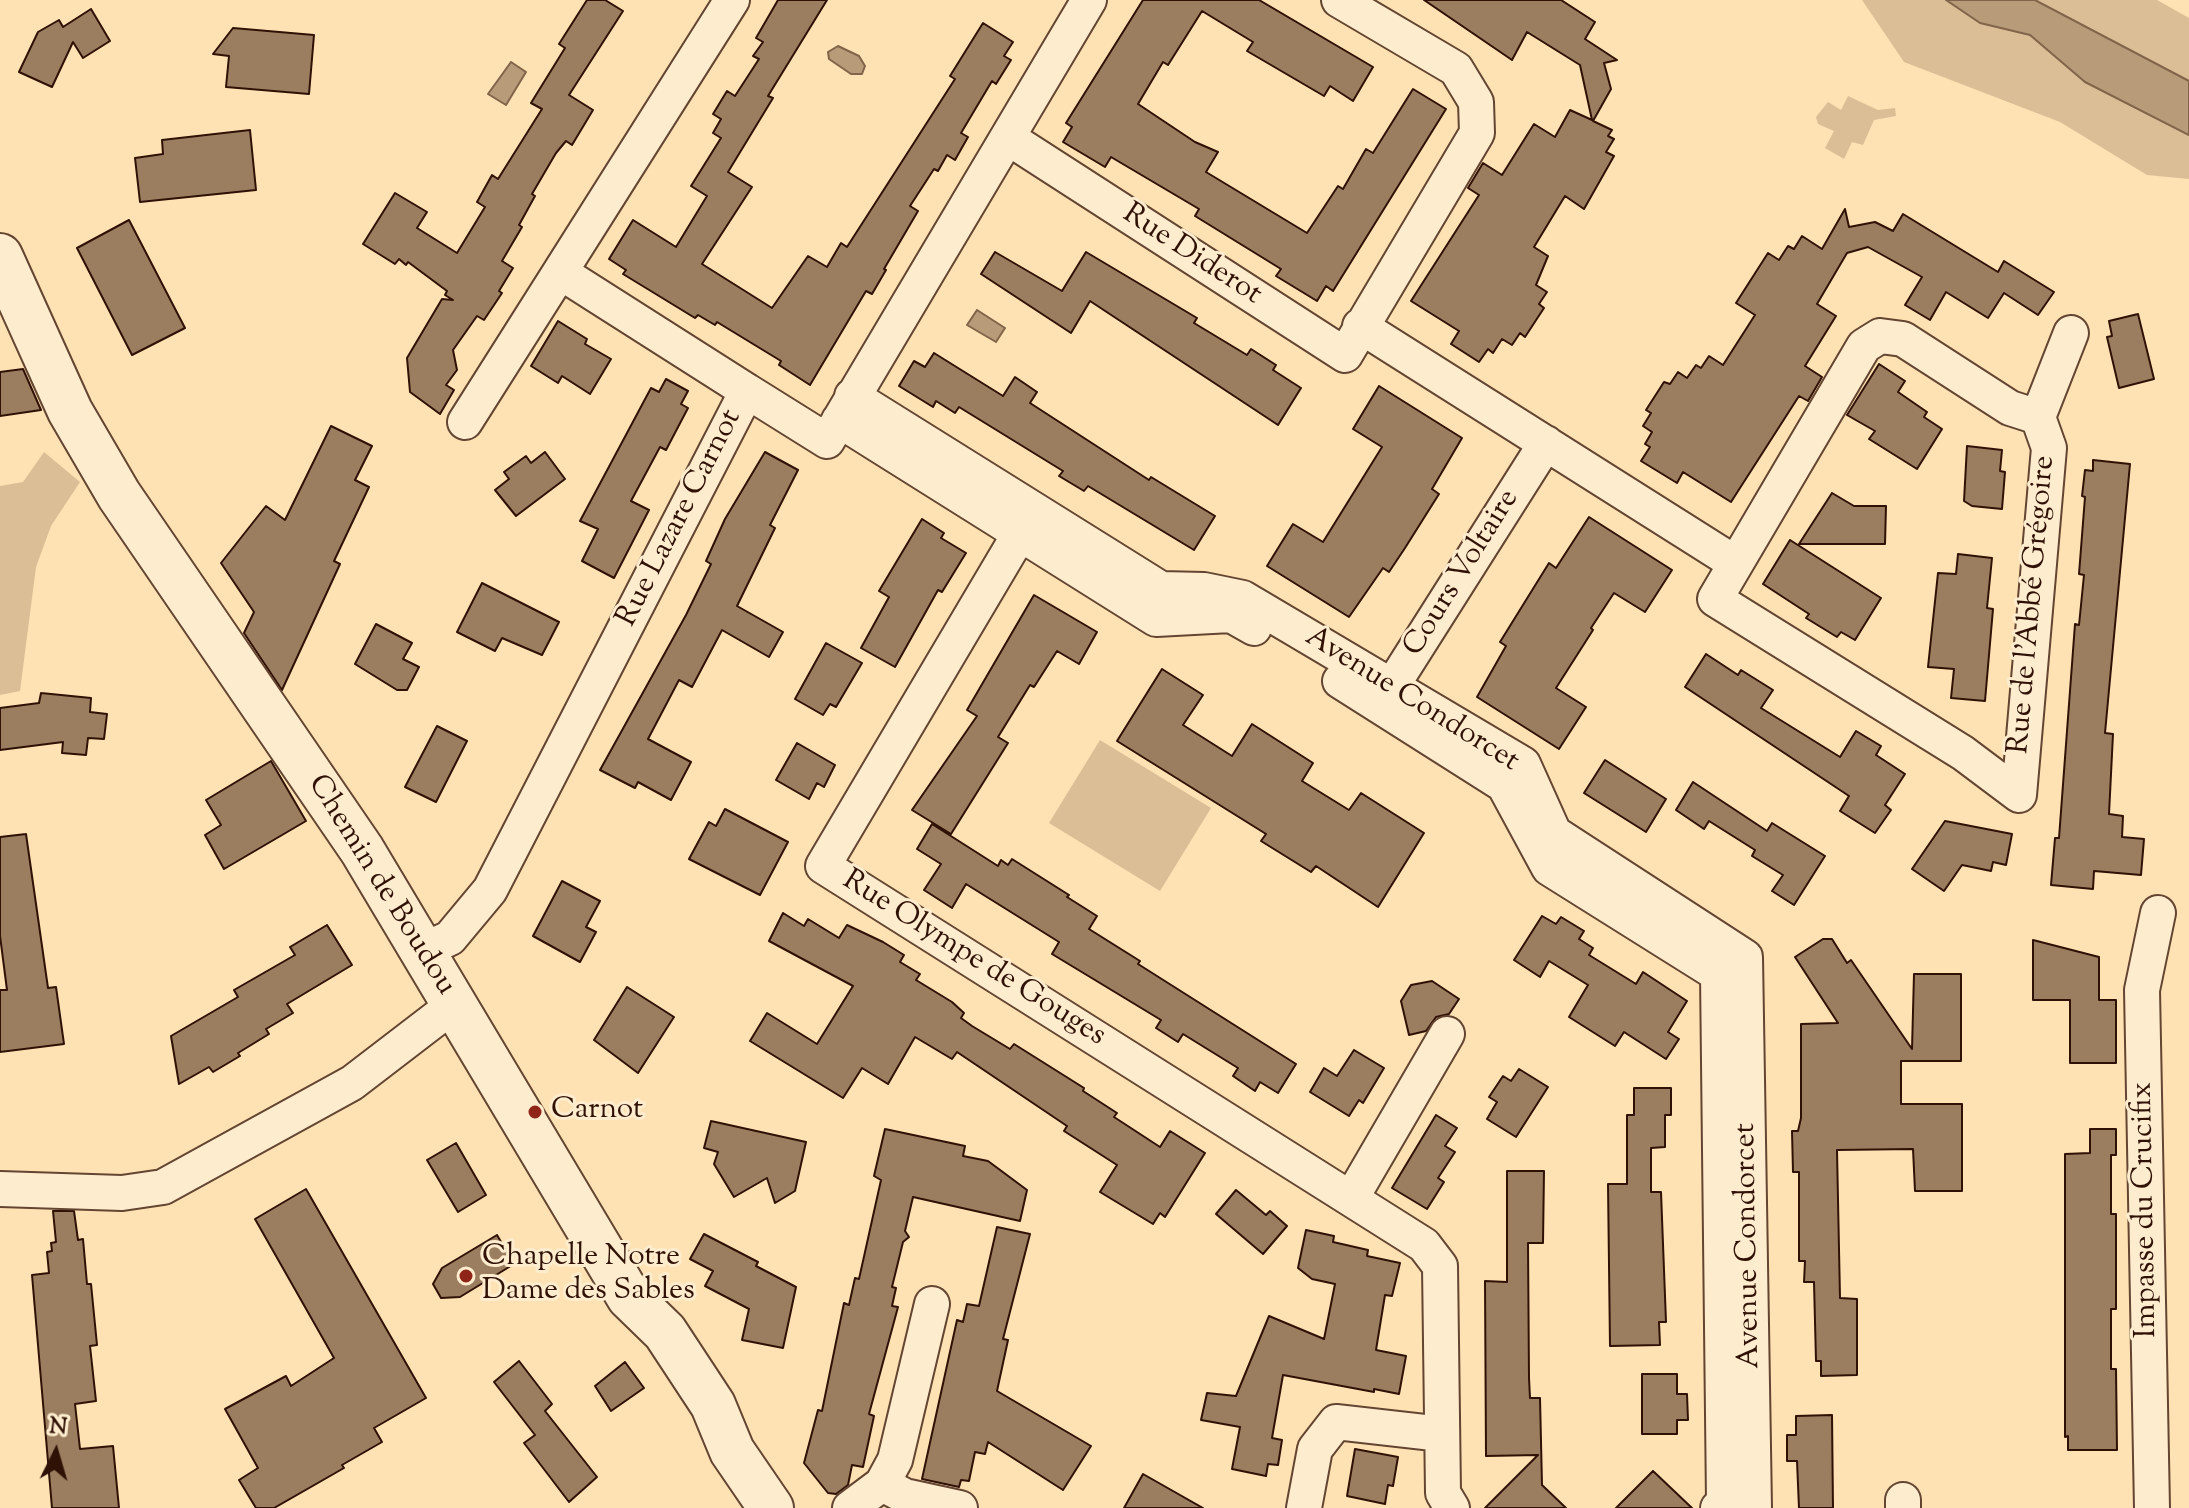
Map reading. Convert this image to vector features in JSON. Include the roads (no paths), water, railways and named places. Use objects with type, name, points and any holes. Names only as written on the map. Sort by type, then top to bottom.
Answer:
[{"type":"street","points":[[465,422],[732,0]]},
{"type":"street","points":[[846,408],[1010,139],[1089,0]]},
{"type":"street","points":[[1339,0],[1456,69],[1476,102],[1477,133],[1360,326],[1735,563]]},
{"type":"street","name":"Rue Diderot","points":[[1010,139],[1345,355],[1360,326]]},
{"type":"street","name":"Chemin de Boudou","points":[[0,256],[70,411],[119,495],[362,850],[629,1297],[665,1332],[713,1405],[732,1451],[771,1508]]},
{"type":"street","points":[[560,272],[747,391]]},
{"type":"street","points":[[2038,417],[2071,333]]},
{"type":"street","name":"Rue de l'Abbé Grégoire","points":[[1880,336],[1903,339],[2010,408],[2038,417],[2049,448],[2019,795],[1963,753],[1715,599],[1735,563],[1864,346],[1880,336]]},
{"type":"street","name":"Rue Lazare Carnot","points":[[422,951],[450,938],[490,890],[747,391],[827,441],[846,408]]},
{"type":"street","name":"Avenue Condorcet","points":[[846,408],[1027,521],[1156,619],[1231,615],[1523,764],[1554,833],[1745,957],[1754,1508]]},
{"type":"street","name":"Cours Voltaire","points":[[1386,695],[1546,443]]},
{"type":"street","name":"Rue Olympe de Gouges","points":[[1027,521],[823,866],[1424,1245],[1440,1266],[1443,1493],[1452,1508]]},
{"type":"street","name":"Avenue Condorcet","points":[[1386,695],[1504,785],[1549,868],[1718,974],[1724,1502],[1718,1508]]},
{"type":"street","name":"Impasse du Crucifix","points":[[2152,1508],[2142,990],[2158,913]]},
{"type":"street","points":[[0,1189],[97,1194],[163,1187],[352,1083],[455,1004]]},
{"type":"street","points":[[1352,1197],[1447,1034]]},
{"type":"street","points":[[850,1508],[882,1484],[895,1460],[932,1304]]},
{"type":"street","points":[[1304,1508],[1315,1449],[1336,1422],[1442,1434]]},
{"type":"street","points":[[882,1484],[905,1496],[960,1508]]},
{"type":"place","name":"Carnot","points":[[535,1112]]},
{"type":"place","name":"Chapelle Notre Dame des Sables","points":[[466,1276]]}]
